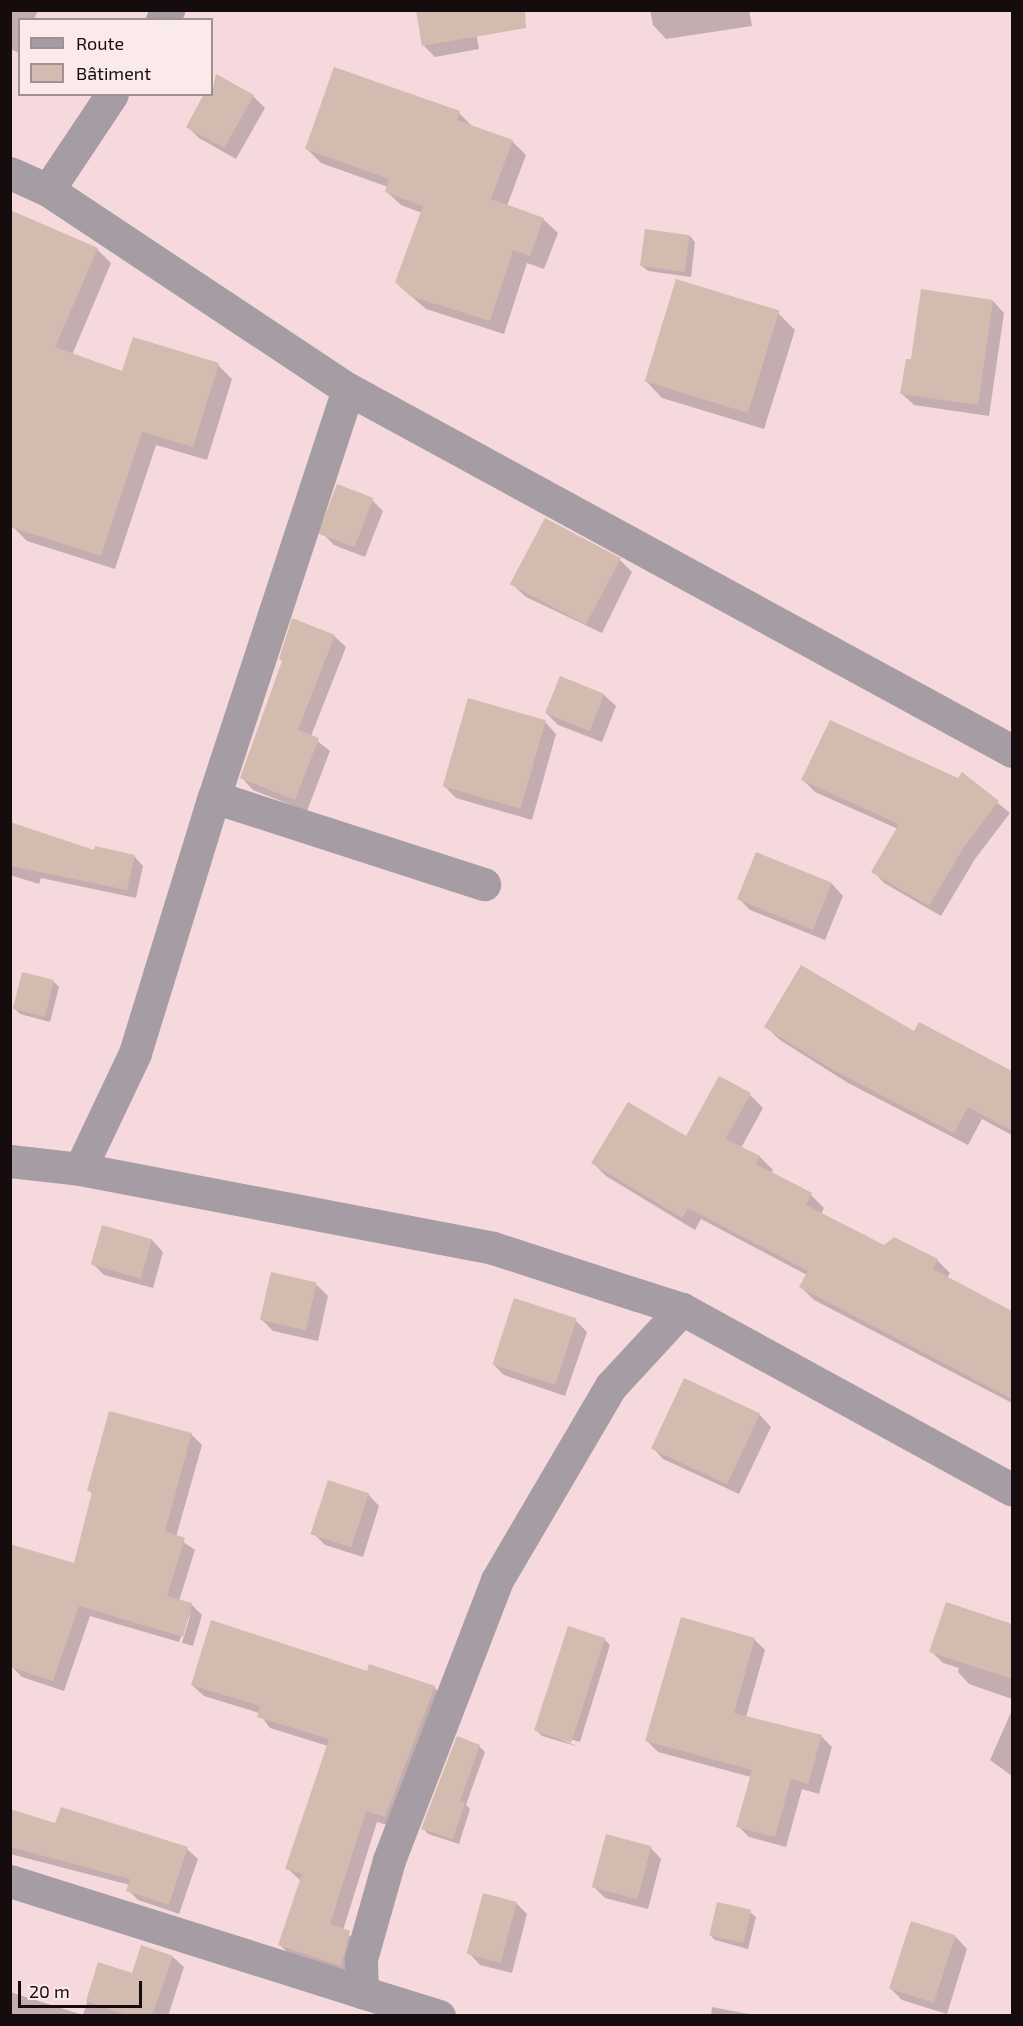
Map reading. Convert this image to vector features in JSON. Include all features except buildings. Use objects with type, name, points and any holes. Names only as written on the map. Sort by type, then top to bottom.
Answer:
[{"type":"street","points":[[48,190],[111,96]]},
{"type":"street","points":[[10,173],[48,190],[348,389],[1012,751]]},
{"type":"street","points":[[80,1169],[135,1053],[214,797],[348,389]]},
{"type":"street","points":[[214,797],[484,884]]},
{"type":"street","points":[[10,1161],[80,1169],[493,1248],[682,1309],[1012,1490]]},
{"type":"street","points":[[362,1992],[361,1959],[389,1860],[497,1580],[611,1386],[682,1309]]},
{"type":"street","points":[[10,1881],[439,2016]]}]
